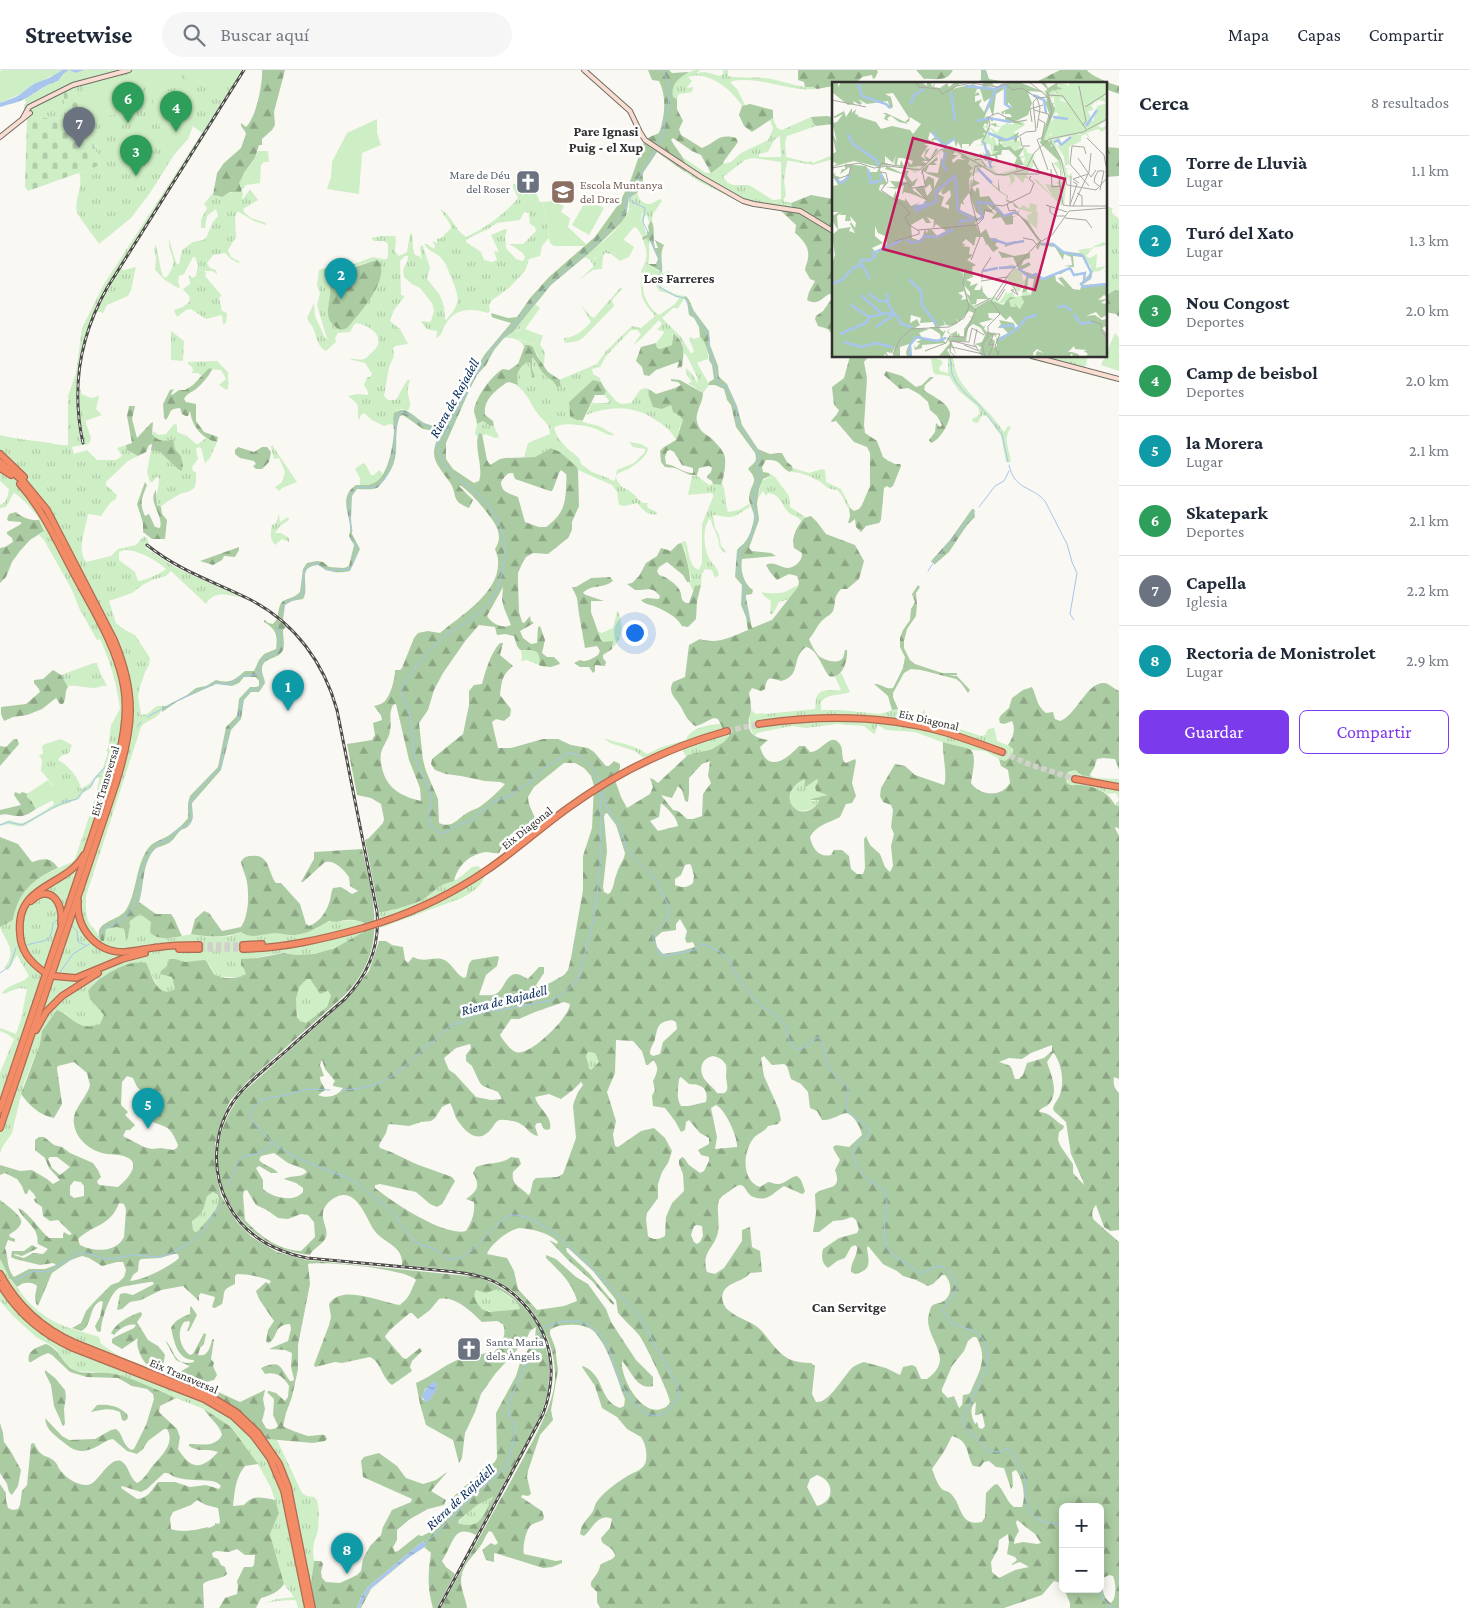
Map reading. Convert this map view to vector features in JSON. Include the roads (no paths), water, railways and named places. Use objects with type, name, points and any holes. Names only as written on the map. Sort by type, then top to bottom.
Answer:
[{"type":"highway","points":[[0,454],[36,492],[41,502]]},
{"type":"highway","name":"Eix Transversal","points":[[0,462],[24,482],[41,502],[59,532],[114,640],[126,674],[131,709],[130,731],[123,761],[0,1128]]},
{"type":"highway","name":"Eix Transversal","points":[[0,467],[14,477],[42,513],[109,643],[121,675],[126,709],[122,744],[0,1110]]},
{"type":"highway","name":"Eix Diagonal","points":[[759,724],[785,720],[826,718],[880,720],[943,732],[1002,752]]},
{"type":"highway","name":"Eix Diagonal","points":[[243,947],[336,935],[382,922],[431,902],[478,876],[511,853],[568,808],[609,781],[650,758],[727,731]]},
{"type":"highway","points":[[1076,779],[1119,787]]},
{"type":"highway","points":[[59,937],[62,909],[58,901],[47,895],[35,897],[26,909],[22,923],[22,932],[28,953],[44,970],[30,960],[23,947],[20,932],[21,915],[26,903],[35,893],[76,866],[84,854],[95,827]]},
{"type":"highway","points":[[83,882],[78,913],[82,927],[90,938],[103,948],[124,952],[169,946],[199,947],[136,955],[76,978],[58,978],[54,975],[67,976],[85,972],[112,960],[143,950]]},
{"type":"highway","points":[[29,1044],[46,1012],[62,996],[96,974],[136,955]]},
{"type":"highway","name":"Eix Transversal","points":[[0,1274],[21,1304],[37,1320],[56,1333],[75,1343],[205,1394],[228,1406],[252,1427],[275,1457],[288,1487],[312,1608]]},
{"type":"highway","name":"Eix Transversal","points":[[0,1284],[11,1300],[28,1318],[56,1339],[73,1348],[209,1401],[233,1416],[253,1435],[270,1458],[284,1491],[308,1608]]},
{"type":"street","points":[[0,137],[36,105],[73,85],[129,70]]},
{"type":"street","points":[[584,70],[630,110],[645,140],[701,178],[743,201],[800,211],[832,230]]},
{"type":"street","points":[[1040,358],[1119,379]]},
{"type":"water","points":[[62,70],[69,70],[58,81],[47,85],[23,100],[0,107],[0,103],[17,96],[34,84]]},
{"type":"water","points":[[69,70],[84,70],[76,73]]},
{"type":"water","points":[[434,1382],[437,1383],[437,1389],[428,1402],[425,1401],[422,1397],[424,1392]]},
{"type":"water","points":[[423,1541],[426,1546],[405,1560],[369,1590],[359,1608],[357,1608],[361,1597],[368,1587]]},
{"type":"waterway","name":"Riera de Rajadell","points":[[658,145],[665,123],[669,96],[668,81],[663,70]]},
{"type":"waterway","points":[[983,82],[985,78],[984,70]]},
{"type":"waterway","name":"Riera de Rajadell","points":[[600,785],[597,775],[582,757],[572,753],[566,754],[539,771],[532,781],[512,795],[493,802],[472,820],[441,833],[432,827],[429,819],[431,795],[429,787],[417,765],[409,709],[401,693],[405,682],[431,648],[481,611],[488,603],[495,593],[500,580],[505,555],[502,531],[491,509],[484,500],[455,477],[447,468],[437,445],[444,437],[473,379],[494,346],[512,328],[544,289],[598,241],[626,211],[625,201],[656,149]]},
{"type":"waterway","points":[[631,192],[630,201],[645,208],[643,222],[649,234]]},
{"type":"waterway","points":[[651,240],[660,259],[660,287],[675,296],[685,298],[691,311],[708,334],[709,349],[717,380],[719,384],[727,387],[736,409],[737,422],[757,451],[759,473],[753,502],[756,520],[749,540],[740,550],[738,568],[738,574],[744,583],[744,604],[749,620]]},
{"type":"waterway","points":[[950,358],[952,374],[956,382],[979,405],[1002,434],[1008,462]]},
{"type":"waterway","points":[[352,531],[350,495],[358,487],[372,487],[381,483],[388,474],[392,463],[398,415],[403,412],[429,427],[448,427]]},
{"type":"waterway","points":[[1009,465],[1015,479],[1045,501],[1067,544],[1077,573],[1070,614],[1074,620]]},
{"type":"waterway","points":[[979,507],[995,486],[1004,481],[1009,471]]},
{"type":"waterway","points":[[928,571],[975,511]]},
{"type":"waterway","points":[[282,615],[285,603],[300,596],[303,592],[304,573],[310,565],[317,563],[326,570],[350,569],[357,548],[351,537]]},
{"type":"waterway","points":[[258,672],[264,658],[278,652],[280,647],[278,626]]},
{"type":"waterway","points":[[177,701],[215,683],[227,684],[234,682],[242,676],[255,675],[258,672]]},
{"type":"waterway","points":[[225,748],[229,730],[238,721],[242,700],[249,690],[257,690],[262,685],[258,672]]},
{"type":"waterway","points":[[147,717],[175,702]]},
{"type":"waterway","points":[[137,727],[141,722]]},
{"type":"waterway","points":[[98,937],[107,927],[119,922],[126,916],[134,906],[139,892],[141,872],[148,856],[160,842],[170,839],[175,832],[190,823],[192,819],[189,807],[190,802],[202,786],[221,767],[224,750]]},
{"type":"waterway","points":[[0,825],[8,822],[22,825],[64,802],[77,799],[111,763]]},
{"type":"waterway","name":"Riera de Rajadell","points":[[342,1090],[373,1085],[389,1078],[451,1025],[462,1022],[471,1016],[493,1010],[502,1010],[552,1000],[563,994],[578,980],[594,918],[597,896],[600,865],[601,789]]},
{"type":"waterway","points":[[602,792],[610,814],[620,826],[626,846],[656,880],[668,905],[669,914],[666,921],[653,934],[660,955],[664,956],[695,950],[702,944],[707,945],[728,958],[746,988],[762,1005],[783,1022],[790,1042],[795,1048],[799,1050],[818,1037],[823,1044],[830,1070],[847,1087],[847,1109],[870,1130],[853,1151],[857,1165],[866,1178],[885,1191],[887,1203],[884,1233],[886,1247],[891,1254],[920,1273],[939,1266],[946,1269],[952,1276],[957,1288],[943,1311],[951,1323],[977,1332],[985,1342],[988,1356],[987,1366],[964,1414],[965,1427],[989,1451],[1001,1452],[1006,1448],[1011,1451],[1023,1473],[1027,1503],[1032,1514],[1042,1521],[1059,1525]]},
{"type":"waterway","points":[[27,945],[49,938],[53,923],[57,920]]},
{"type":"waterway","points":[[72,926],[77,931],[78,942],[85,945]]},
{"type":"waterway","points":[[60,972],[73,954],[89,944]]},
{"type":"waterway","points":[[0,973],[10,966],[16,948]]},
{"type":"waterway","name":"Riera de Rajadell","points":[[330,1090],[306,1089],[264,1099],[250,1112],[252,1119],[264,1134],[293,1156],[358,1184],[382,1203],[414,1240],[450,1259],[458,1259],[467,1254],[506,1217],[513,1215],[525,1217],[539,1223],[580,1256],[634,1309],[672,1376],[680,1396],[666,1413],[657,1415],[646,1413],[636,1405],[622,1387],[608,1347],[603,1337],[596,1330],[589,1325],[572,1321],[553,1324],[543,1328],[508,1404],[509,1416],[515,1425],[515,1434],[505,1469],[480,1489],[437,1533],[423,1544]]},
{"type":"waterway","points":[[228,1186],[236,1165],[244,1156],[256,1154],[267,1148],[271,1142]]},
{"type":"waterway","points":[[15,1281],[33,1271],[50,1271],[78,1253],[88,1253],[104,1259],[131,1255],[158,1257],[170,1254],[190,1243],[205,1230],[210,1218],[215,1214],[220,1204]]},
{"type":"waterway","name":"Riera de Rajadell","points":[[454,1505],[458,1511]]},
{"type":"waterway","points":[[1102,1593],[1107,1604],[1114,1608]]},
{"type":"tunnel","points":[[727,731],[759,724]]},
{"type":"tunnel","points":[[1002,752],[1031,765],[1075,779]]},
{"type":"tunnel","points":[[199,945],[243,945]]},
{"type":"tunnel","points":[[199,949],[243,949]]},
{"type":"railway","points":[[83,443],[79,423],[78,402],[80,363],[84,344],[98,306],[107,288],[244,70]]},
{"type":"railway","points":[[147,545],[185,569],[267,609],[294,633],[316,661],[337,710],[377,912],[375,948],[361,980],[345,999],[250,1082],[231,1105],[224,1118],[217,1146],[217,1161],[218,1176],[228,1204],[242,1225],[251,1233],[271,1246],[294,1255],[307,1258],[456,1272],[486,1278],[503,1286],[523,1303],[539,1325],[547,1343],[551,1363],[551,1384],[543,1414],[439,1608]]},
{"type":"place","name":"Skatepark","points":[[128,123]]},
{"type":"place","name":"Camp de beisbol","points":[[176,132]]},
{"type":"place","name":"Capella","points":[[79,148]]},
{"type":"place","name":"Nou Congost","points":[[136,176]]},
{"type":"place","name":"Mare de Déu del Roser","points":[[528,182]]},
{"type":"place","name":"Escola Muntanya del Drac","points":[[563,192]]},
{"type":"place","name":"Turó del Xato","points":[[341,299]]},
{"type":"place","name":"Torre de Lluvià","points":[[288,711]]},
{"type":"place","name":"la Morera","points":[[148,1129]]},
{"type":"place","name":"Santa Maria dels Àngels","points":[[469,1349]]},
{"type":"place","name":"Rectoria de Monistrolet","points":[[347,1574]]},
{"type":"district","name":"Pare Ignasi Puig - el Xup","points":[[606,139]]},
{"type":"district","name":"Les Farreres","points":[[679,278]]},
{"type":"district","name":"Can Servitge","points":[[849,1307]]}]
